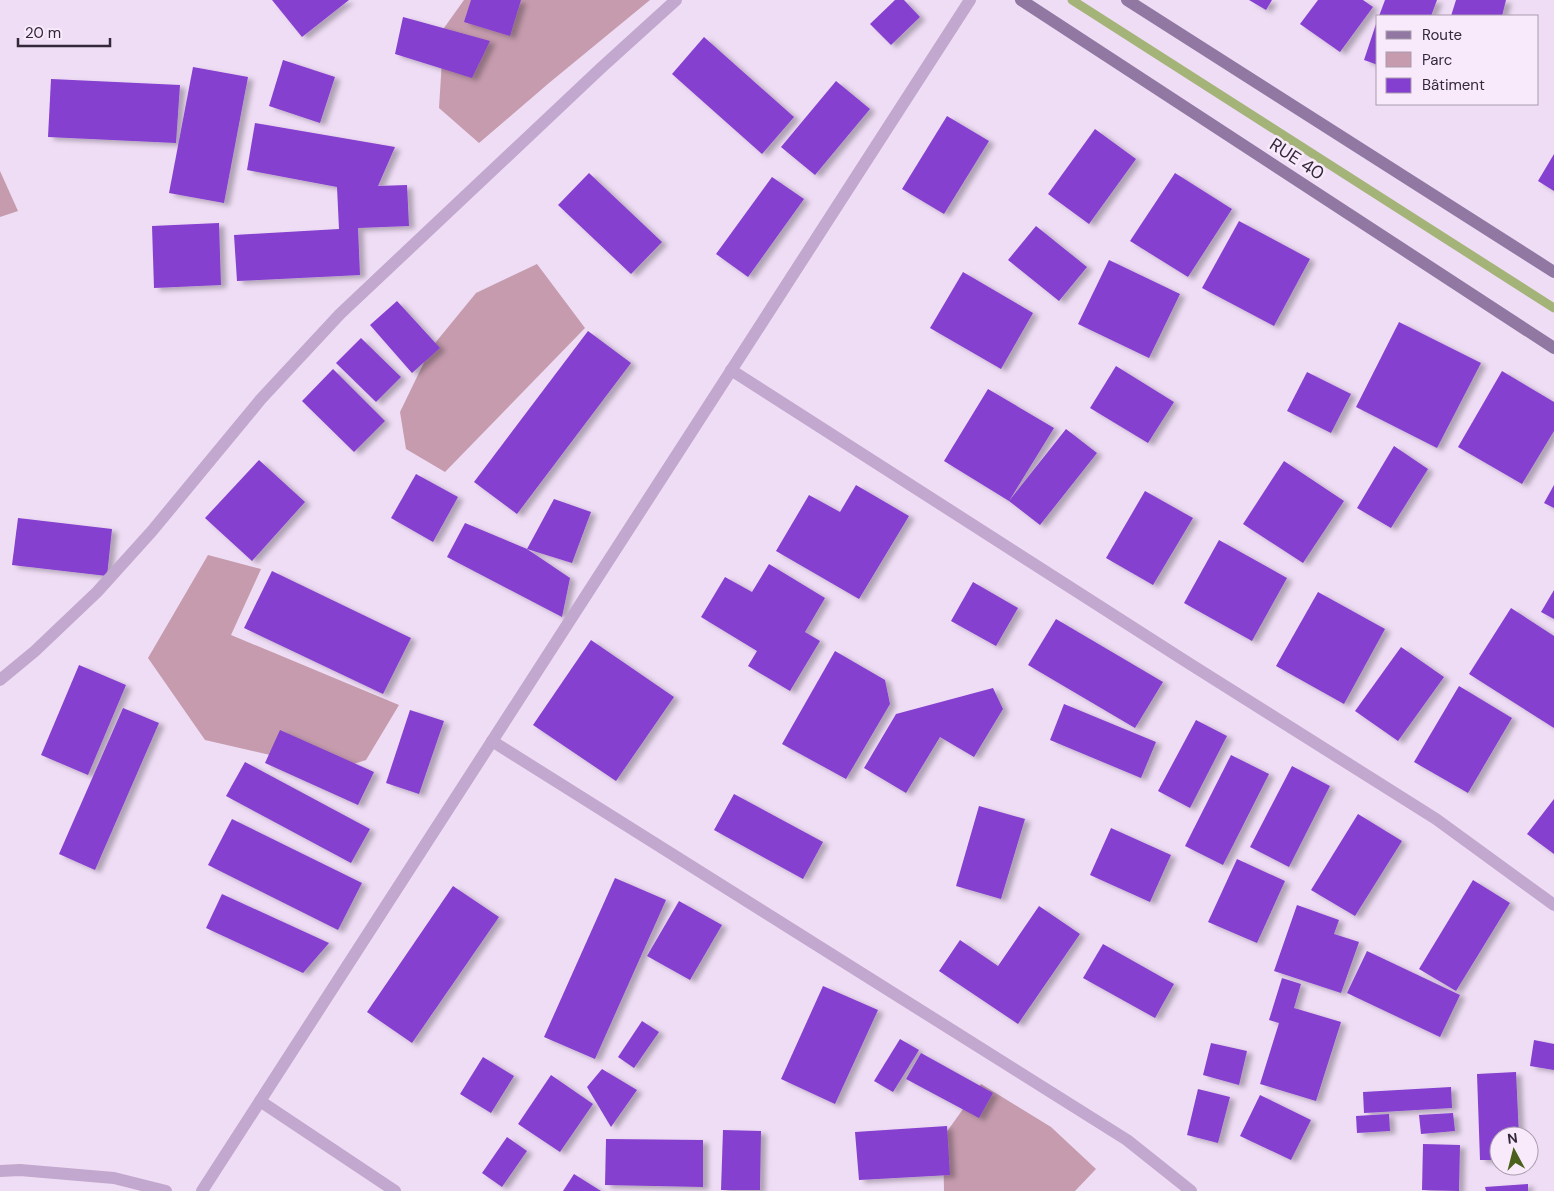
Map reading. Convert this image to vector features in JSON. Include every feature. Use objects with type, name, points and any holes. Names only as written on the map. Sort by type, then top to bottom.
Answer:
[{"type":"main road","name":"RUE 40","points":[[1021,0],[1554,348]]},
{"type":"main road","points":[[1127,0],[1554,272]]},
{"type":"street","points":[[0,680],[35,651],[97,592],[152,531],[261,399],[340,314],[601,68],[676,0]]},
{"type":"street","points":[[202,1191],[970,0]]},
{"type":"street","points":[[731,370],[1198,669],[1436,818],[1554,905]]},
{"type":"street","points":[[492,741],[1127,1140],[1191,1191]]},
{"type":"street","points":[[260,1101],[395,1191]]},
{"type":"street","points":[[0,1171],[20,1170],[114,1178],[166,1191]]},
{"type":"green space","points":[[464,0],[650,0],[479,143],[439,108],[444,28]]},
{"type":"green space","points":[[0,171],[18,211],[0,217]]},
{"type":"green space","points":[[537,264],[585,328],[445,472],[406,449],[400,412],[431,348],[476,293]]},
{"type":"green space","points":[[208,555],[261,569],[231,635],[399,705],[366,760],[335,770],[205,740],[148,658]]},
{"type":"green space","points":[[981,1084],[1051,1127],[1096,1169],[1075,1191],[944,1191],[943,1137]]},
{"type":"building","points":[[272,0],[349,0],[302,37]]},
{"type":"building","points":[[471,0],[521,0],[510,36],[464,22]]},
{"type":"building","points":[[895,0],[904,0],[920,17],[891,45],[870,24]]},
{"type":"building","points":[[1249,0],[1272,0],[1266,10]]},
{"type":"building","points":[[1318,0],[1363,0],[1373,7],[1340,52],[1300,24]]},
{"type":"building","points":[[1385,0],[1437,0],[1431,15],[1379,15]]},
{"type":"building","points":[[1456,0],[1506,0],[1502,15],[1451,15]]},
{"type":"building","points":[[403,17],[490,41],[472,78],[395,54]]},
{"type":"building","points":[[1376,24],[1376,64],[1364,60]]},
{"type":"building","points":[[704,37],[794,117],[762,154],[672,74]]},
{"type":"building","points":[[283,60],[335,77],[320,123],[269,106]]},
{"type":"building","points":[[193,67],[248,77],[224,203],[169,193]]},
{"type":"building","points":[[51,79],[180,85],[176,143],[48,137]]},
{"type":"building","points":[[836,81],[870,109],[815,175],[781,147]]},
{"type":"building","points":[[947,116],[989,141],[944,214],[902,189]]},
{"type":"building","points":[[255,123],[395,147],[378,186],[407,185],[409,226],[358,228],[360,275],[237,281],[234,235],[339,229],[337,187],[247,170]]},
{"type":"building","points":[[1095,129],[1136,159],[1089,224],[1048,194]]},
{"type":"building","points":[[1554,154],[1554,191],[1538,181]]},
{"type":"building","points":[[589,173],[662,242],[631,274],[558,205]]},
{"type":"building","points":[[1175,173],[1232,209],[1188,277],[1130,241]]},
{"type":"building","points":[[772,177],[804,199],[748,277],[716,254]]},
{"type":"building","points":[[1239,221],[1310,259],[1274,326],[1202,288]]},
{"type":"building","points":[[219,223],[221,285],[154,288],[152,226]]},
{"type":"building","points":[[1036,226],[1087,267],[1059,301],[1008,260]]},
{"type":"building","points":[[1109,260],[1180,294],[1149,358],[1078,324]]},
{"type":"building","points":[[963,272],[1033,313],[1001,369],[930,328]]},
{"type":"building","points":[[397,301],[440,348],[412,373],[370,325]]},
{"type":"building","points":[[1399,322],[1481,363],[1437,448],[1356,407]]},
{"type":"building","points":[[588,331],[631,363],[517,514],[474,482]]},
{"type":"building","points":[[361,338],[401,377],[376,402],[336,363]]},
{"type":"building","points":[[1116,366],[1174,402],[1148,443],[1090,408]]},
{"type":"building","points":[[333,369],[385,421],[354,452],[302,401]]},
{"type":"building","points":[[1502,371],[1554,402],[1554,431],[1522,484],[1458,447]]},
{"type":"building","points":[[1307,372],[1351,394],[1331,433],[1287,411]]},
{"type":"building","points":[[988,389],[1054,428],[1009,501],[944,461]]},
{"type":"building","points":[[1066,429],[1097,453],[1040,525],[1009,501]]},
{"type":"building","points":[[1394,446],[1428,469],[1391,528],[1357,508]]},
{"type":"building","points":[[259,460],[305,502],[252,561],[205,518]]},
{"type":"building","points":[[1284,461],[1344,501],[1303,563],[1243,524]]},
{"type":"building","points":[[416,474],[458,497],[433,542],[391,518]]},
{"type":"building","points":[[856,485],[909,516],[859,599],[776,551],[809,495],[840,512]]},
{"type":"building","points":[[1554,485],[1554,508],[1544,503]]},
{"type":"building","points":[[1145,491],[1193,518],[1153,585],[1106,558]]},
{"type":"building","points":[[554,499],[591,512],[572,563],[527,549]]},
{"type":"building","points":[[18,518],[112,529],[107,576],[12,565]]},
{"type":"building","points":[[465,523],[527,549],[570,578],[562,617],[447,557]]},
{"type":"building","points":[[1219,540],[1287,578],[1252,641],[1184,603]]},
{"type":"building","points":[[769,564],[825,598],[805,632],[820,641],[790,691],[748,666],[757,651],[701,617],[725,577],[752,592]]},
{"type":"building","points":[[272,571],[411,638],[383,694],[244,628]]},
{"type":"building","points":[[973,582],[1018,608],[996,646],[951,621]]},
{"type":"building","points":[[1554,590],[1554,619],[1541,612]]},
{"type":"building","points":[[1318,592],[1385,629],[1344,704],[1276,666]]},
{"type":"building","points":[[1511,608],[1554,636],[1554,728],[1469,674]]},
{"type":"building","points":[[1056,619],[1163,682],[1135,728],[1028,665]]},
{"type":"building","points":[[591,640],[674,697],[616,781],[533,725]]},
{"type":"building","points":[[1401,647],[1444,677],[1398,741],[1355,711]]},
{"type":"building","points":[[835,651],[885,680],[890,704],[846,779],[782,744]]},
{"type":"building","points":[[79,665],[126,685],[88,775],[41,755]]},
{"type":"building","points":[[1459,686],[1512,718],[1468,793],[1414,762]]},
{"type":"building","points":[[993,688],[1003,709],[974,757],[940,737],[906,793],[864,768],[896,714]]},
{"type":"building","points":[[1064,704],[1156,742],[1141,778],[1050,740]]},
{"type":"building","points":[[123,708],[159,723],[95,870],[59,854]]},
{"type":"building","points":[[410,710],[444,721],[419,794],[386,783]]},
{"type":"building","points":[[1196,720],[1227,736],[1190,808],[1158,791]]},
{"type":"building","points":[[280,730],[374,772],[358,805],[265,763]]},
{"type":"building","points":[[1231,755],[1269,774],[1223,865],[1185,846]]},
{"type":"building","points":[[245,762],[370,829],[351,863],[226,796]]},
{"type":"building","points":[[1292,766],[1330,786],[1289,867],[1250,847]]},
{"type":"building","points":[[734,794],[823,842],[803,879],[714,830]]},
{"type":"building","points":[[1554,799],[1554,854],[1527,834]]},
{"type":"building","points":[[979,806],[1025,819],[1001,899],[956,886]]},
{"type":"building","points":[[1358,814],[1402,841],[1355,916],[1311,890]]},
{"type":"building","points":[[232,819],[362,883],[338,930],[208,865]]},
{"type":"building","points":[[1111,828],[1171,855],[1150,902],[1090,875]]},
{"type":"building","points":[[1237,859],[1285,881],[1257,943],[1208,922]]},
{"type":"building","points":[[615,878],[666,900],[595,1059],[544,1037]]},
{"type":"building","points":[[1473,880],[1510,903],[1456,991],[1419,969]]},
{"type":"building","points":[[453,886],[499,917],[412,1043],[367,1012]]},
{"type":"building","points":[[222,894],[329,943],[303,973],[206,928]]},
{"type":"building","points":[[679,901],[722,925],[690,980],[647,956]]},
{"type":"building","points":[[1297,905],[1339,920],[1334,934],[1359,942],[1341,993],[1274,971]]},
{"type":"building","points":[[1039,906],[1080,934],[1018,1024],[939,971],[960,940],[998,966]]},
{"type":"building","points":[[1103,944],[1174,984],[1155,1018],[1083,978]]},
{"type":"building","points":[[1367,951],[1460,995],[1440,1037],[1347,993]]},
{"type":"building","points":[[1282,978],[1301,984],[1294,1008],[1341,1022],[1316,1101],[1260,1084],[1279,1023],[1269,1020]]},
{"type":"building","points":[[823,986],[878,1010],[835,1104],[781,1079]]},
{"type":"building","points":[[642,1021],[659,1032],[634,1068],[618,1057]]},
{"type":"building","points":[[900,1039],[919,1050],[893,1092],[874,1081]]},
{"type":"building","points":[[1534,1040],[1554,1044],[1554,1070],[1530,1066]]},
{"type":"building","points":[[1211,1043],[1247,1051],[1239,1085],[1203,1075]]},
{"type":"building","points":[[921,1053],[993,1093],[979,1118],[906,1079]]},
{"type":"building","points":[[483,1057],[514,1076],[491,1113],[460,1094]]},
{"type":"building","points":[[602,1069],[637,1090],[611,1127],[587,1087]]},
{"type":"building","points":[[1516,1072],[1519,1126],[1489,1126],[1489,1160],[1480,1160],[1477,1074]]},
{"type":"building","points":[[551,1075],[593,1104],[560,1152],[518,1124]]},
{"type":"building","points":[[1451,1087],[1452,1108],[1364,1113],[1363,1092]]},
{"type":"building","points":[[1198,1089],[1230,1097],[1218,1143],[1187,1135]]},
{"type":"building","points":[[1260,1095],[1311,1120],[1291,1160],[1240,1136]]},
{"type":"building","points":[[1453,1113],[1455,1131],[1421,1134],[1419,1115]]},
{"type":"building","points":[[1389,1114],[1390,1131],[1357,1133],[1356,1116]]},
{"type":"building","points":[[947,1126],[950,1175],[859,1180],[855,1132]]},
{"type":"building","points":[[723,1130],[761,1131],[760,1190],[721,1190]]},
{"type":"building","points":[[507,1137],[527,1151],[502,1187],[482,1173]]},
{"type":"building","points":[[606,1139],[703,1140],[703,1187],[605,1185]]},
{"type":"building","points":[[1423,1144],[1460,1145],[1459,1191],[1422,1190]]},
{"type":"building","points":[[574,1174],[601,1191],[563,1191]]},
{"type":"building","points":[[1528,1184],[1528,1191],[1486,1191],[1485,1187]]},
{"type":"waterway","points":[[1072,0],[1554,308]]}]
